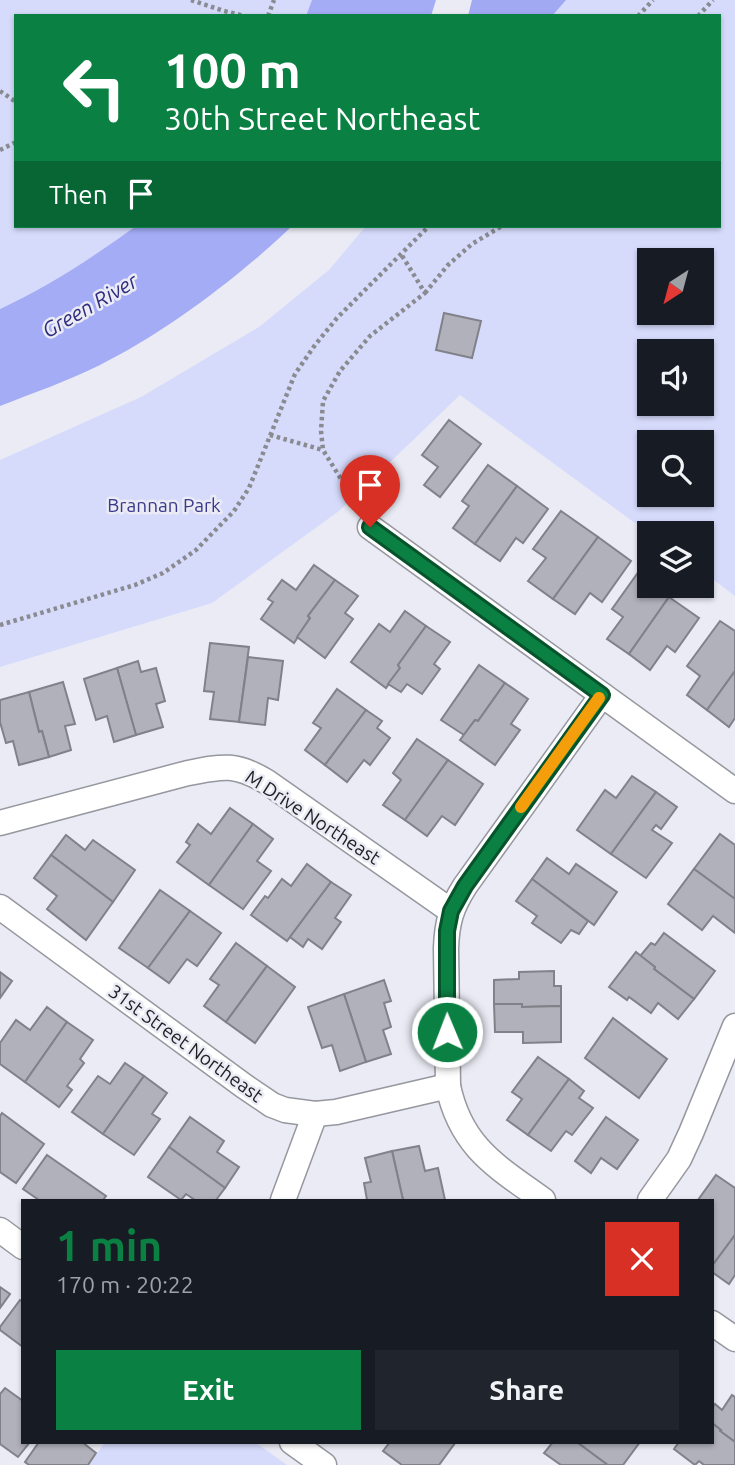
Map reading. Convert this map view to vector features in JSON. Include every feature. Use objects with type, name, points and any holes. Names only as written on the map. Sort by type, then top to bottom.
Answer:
[{"type":"street","points":[[370,527],[735,791]]},
{"type":"street","points":[[542,1199],[477,1149],[459,1122],[448,1086],[447,931],[451,911],[465,886],[602,695]]},
{"type":"street","name":"M Drive Northeast","points":[[0,823],[188,773],[216,767],[237,768],[267,782],[451,911]]},
{"type":"street","name":"31st Street Northeast","points":[[0,907],[261,1097],[285,1110],[315,1114],[336,1112],[448,1086]]},
{"type":"street","points":[[651,1199],[679,1159],[735,1026]]},
{"type":"street","points":[[283,1199],[315,1114]]},
{"type":"street","points":[[0,1230],[21,1246]]},
{"type":"street","points":[[714,1324],[735,1339]]},
{"type":"street","points":[[295,1444],[324,1465]]},
{"type":"path","points":[[191,0],[236,14]]},
{"type":"path","points":[[640,14],[653,0]]},
{"type":"path","points":[[700,14],[713,0]]},
{"type":"path","points":[[0,625],[135,585],[163,572],[196,550],[234,511],[249,488],[295,374],[337,318],[427,228]]},
{"type":"path","points":[[370,527],[323,450],[323,401],[340,371],[370,336],[425,293],[448,265],[472,244],[499,228]]},
{"type":"path","points":[[401,254],[425,293]]},
{"type":"path","points":[[270,435],[323,450]]},
{"type":"green space","points":[[0,0],[312,0],[307,14],[14,14],[14,228],[133,228],[70,271],[0,309]]},
{"type":"green space","name":"Brannan Park","points":[[542,0],[735,0],[735,596],[714,580],[714,521],[637,521],[637,524],[460,395],[339,511],[212,603],[0,667],[0,460],[141,397],[259,327],[329,270],[364,228],[721,228],[721,14],[532,14]]},
{"type":"green space","points":[[104,1444],[258,1444],[287,1465],[89,1465]]},
{"type":"shaded area","points":[[472,0],[566,0],[554,14],[468,14]]},
{"type":"water","points":[[312,0],[436,0],[432,14],[307,14]]},
{"type":"water","name":"Green River","points":[[133,228],[290,228],[225,284],[150,337],[88,371],[0,406],[0,309],[70,271]]},
{"type":"building","points":[[444,313],[481,321],[472,358],[436,350]]},
{"type":"building","points":[[449,420],[481,444],[440,497],[424,485],[438,467],[422,455]]},
{"type":"building","points":[[488,465],[517,486],[475,544],[453,528],[469,506],[462,501]]},
{"type":"building","points":[[517,486],[548,509],[523,543],[516,538],[500,561],[475,544]]},
{"type":"building","points":[[561,511],[598,537],[553,599],[528,581],[546,558],[533,549]]},
{"type":"building","points":[[598,537],[631,561],[602,602],[590,593],[575,614],[553,599]]},
{"type":"building","points":[[314,565],[335,580],[308,616],[310,618],[294,643],[261,619],[273,602],[268,599],[282,580],[296,590]]},
{"type":"building","points":[[637,574],[637,598],[668,598],[629,654],[607,639],[623,617],[612,609]]},
{"type":"building","points":[[335,580],[358,596],[345,613],[353,619],[325,658],[297,637],[310,618],[308,616]]},
{"type":"building","points":[[668,598],[699,618],[675,652],[667,646],[650,670],[629,654]]},
{"type":"building","points":[[405,611],[426,626],[398,665],[400,668],[386,688],[351,662],[379,624],[390,632]]},
{"type":"building","points":[[720,621],[735,631],[735,671],[707,710],[687,695],[700,676],[687,666]]},
{"type":"building","points":[[426,626],[450,642],[434,664],[440,669],[422,694],[407,684],[401,692],[388,684]]},
{"type":"building","points":[[210,643],[249,647],[239,722],[210,719],[214,692],[204,691]]},
{"type":"building","points":[[248,657],[283,661],[278,700],[268,698],[265,725],[239,722]]},
{"type":"building","points":[[138,661],[141,672],[156,668],[165,701],[156,704],[163,727],[136,735],[117,668]]},
{"type":"building","points":[[479,665],[505,683],[478,721],[475,720],[464,735],[441,720]]},
{"type":"building","points":[[117,668],[136,735],[114,742],[107,716],[96,720],[84,679]]},
{"type":"building","points":[[735,671],[735,718],[729,727],[707,710]]},
{"type":"building","points":[[63,682],[75,724],[65,726],[71,750],[49,757],[42,731],[39,732],[29,692]]},
{"type":"building","points":[[505,683],[528,699],[511,724],[520,730],[495,765],[460,740],[475,720],[478,721]]},
{"type":"building","points":[[337,689],[366,710],[325,765],[305,750],[321,728],[313,723]]},
{"type":"building","points":[[29,692],[39,732],[42,731],[49,757],[19,765],[13,741],[6,743],[0,722],[0,700]]},
{"type":"building","points":[[366,710],[382,721],[377,728],[390,738],[370,765],[364,760],[347,782],[325,765]]},
{"type":"building","points":[[417,739],[448,760],[405,820],[383,805],[401,780],[393,773]]},
{"type":"building","points":[[448,760],[483,784],[455,825],[442,816],[427,836],[405,820]]},
{"type":"building","points":[[632,776],[656,792],[611,854],[577,830],[605,790],[616,798]]},
{"type":"building","points":[[656,792],[677,807],[661,829],[656,825],[652,830],[672,843],[646,878],[611,854]]},
{"type":"building","points":[[230,808],[253,824],[209,885],[177,862],[190,845],[186,842],[198,824],[211,834]]},
{"type":"building","points":[[253,824],[273,839],[257,861],[271,871],[243,909],[209,885]]},
{"type":"building","points":[[720,834],[735,845],[735,899],[694,869]]},
{"type":"building","points":[[66,835],[85,850],[93,840],[135,870],[113,902],[51,855]]},
{"type":"building","points":[[51,855],[113,902],[86,940],[47,909],[57,896],[34,878]]},
{"type":"building","points":[[547,858],[569,874],[576,864],[617,892],[594,925],[532,879]]},
{"type":"building","points":[[307,864],[331,882],[287,941],[251,915],[282,879],[291,886]]},
{"type":"building","points":[[694,869],[735,899],[735,933],[713,916],[702,930],[668,904]]},
{"type":"building","points":[[532,879],[588,921],[579,934],[571,930],[561,943],[532,923],[537,916],[516,901]]},
{"type":"building","points":[[331,882],[351,895],[335,918],[341,922],[322,949],[308,939],[303,947],[290,937]]},
{"type":"building","points":[[160,890],[190,911],[148,968],[119,948]]},
{"type":"building","points":[[190,911],[221,933],[197,966],[187,959],[169,983],[148,968]]},
{"type":"building","points":[[664,933],[715,971],[694,999],[640,956],[651,943],[655,945]]},
{"type":"building","points":[[236,943],[267,966],[226,1022],[204,1006],[219,985],[210,979]]},
{"type":"building","points":[[636,952],[694,999],[678,1019],[658,1003],[651,1013],[609,987]]},
{"type":"building","points":[[267,966],[295,987],[255,1043],[226,1022]]},
{"type":"building","points":[[554,971],[554,986],[561,986],[561,1006],[522,1007],[522,1004],[494,1004],[494,980],[519,979],[519,972]]},
{"type":"building","points":[[0,972],[12,981],[0,998]]},
{"type":"building","points":[[384,980],[391,1001],[384,1003],[391,1027],[383,1030],[391,1054],[366,1062],[344,994]]},
{"type":"building","points":[[344,994],[366,1062],[340,1071],[332,1045],[322,1048],[308,1007]]},
{"type":"building","points":[[494,1004],[522,1004],[522,1007],[561,1006],[561,1042],[523,1043],[523,1032],[495,1032]]},
{"type":"building","points":[[47,1007],[67,1022],[25,1082],[0,1064],[0,1043],[16,1020],[30,1030]]},
{"type":"building","points":[[613,1018],[667,1059],[639,1098],[585,1058]]},
{"type":"building","points":[[67,1022],[93,1040],[80,1059],[84,1063],[67,1086],[72,1090],[59,1107],[25,1082]]},
{"type":"building","points":[[538,1057],[569,1079],[528,1135],[507,1120],[522,1099],[512,1092]]},
{"type":"building","points":[[125,1063],[144,1076],[103,1134],[72,1112],[98,1076],[110,1084]]},
{"type":"building","points":[[144,1076],[167,1093],[152,1114],[160,1119],[134,1155],[103,1134]]},
{"type":"building","points":[[569,1079],[584,1091],[579,1098],[593,1108],[572,1135],[566,1131],[551,1151],[528,1135]]},
{"type":"building","points":[[2,1113],[44,1144],[16,1183],[0,1172]]},
{"type":"building","points":[[190,1117],[224,1141],[217,1152],[239,1167],[225,1188],[169,1147]]},
{"type":"building","points":[[606,1117],[638,1140],[617,1169],[601,1158],[591,1173],[575,1161]]},
{"type":"building","points":[[419,1146],[425,1171],[438,1168],[445,1199],[403,1199],[392,1151]]},
{"type":"building","points":[[169,1147],[225,1188],[217,1199],[194,1199],[186,1194],[180,1199],[148,1177]]},
{"type":"building","points":[[392,1151],[403,1199],[367,1199],[364,1183],[371,1182],[365,1158]]},
{"type":"building","points":[[47,1155],[106,1196],[104,1199],[38,1199],[23,1189]]},
{"type":"building","points":[[716,1175],[735,1188],[735,1235],[714,1263],[714,1199],[699,1199]]},
{"type":"building","points":[[735,1235],[735,1275],[729,1284],[714,1273],[714,1263]]},
{"type":"building","points":[[0,1287],[10,1294],[0,1308]]},
{"type":"building","points":[[21,1301],[21,1346],[0,1330]]},
{"type":"building","points":[[5,1388],[21,1400],[21,1444],[28,1444],[18,1457],[0,1444],[0,1394]]},
{"type":"building","points":[[732,1395],[735,1397],[735,1442],[714,1425],[714,1405],[722,1410]]},
{"type":"building","points":[[714,1425],[735,1442],[735,1465],[704,1465],[699,1461],[695,1465],[674,1449],[678,1444],[714,1444]]},
{"type":"building","points":[[38,1444],[85,1444],[96,1453],[88,1465],[29,1465],[25,1462]]},
{"type":"building","points":[[388,1444],[454,1444],[439,1465],[402,1465],[383,1451]]},
{"type":"building","points":[[551,1444],[580,1444],[608,1465],[561,1465],[544,1453]]},
{"type":"building","points":[[580,1444],[639,1444],[623,1465],[608,1465]]},
{"type":"slow traffic","points":[[521,807],[599,698]]},
{"type":"route","points":[[370,527],[602,695],[455,902],[447,931],[447,1032]]}]
